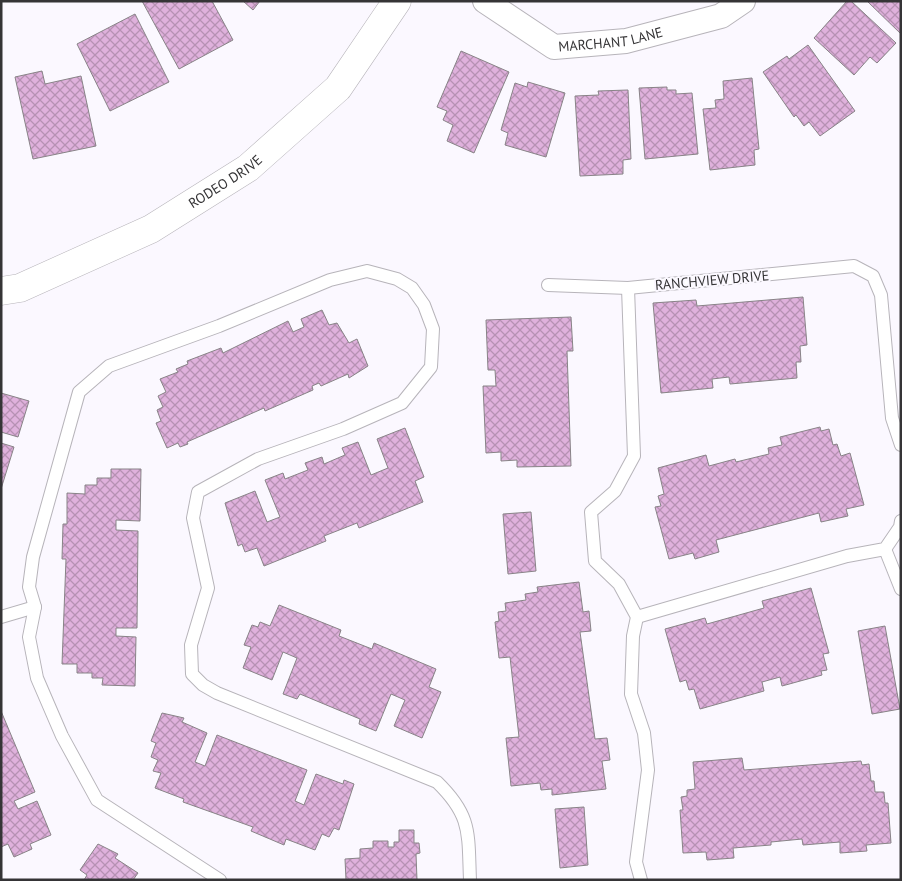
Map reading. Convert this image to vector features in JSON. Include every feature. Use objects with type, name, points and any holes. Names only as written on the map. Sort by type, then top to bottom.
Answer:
[{"type":"street","name":"RODEO DRIVE","points":[[1,292],[20,288],[151,229],[248,168],[338,88],[397,1]]},
{"type":"street","name":"MARCHANT LANE","points":[[485,1],[554,47],[626,41],[721,16],[743,1]]},
{"type":"lane","name":"RANCHVIEW DRIVE","points":[[548,285],[628,288],[854,266],[873,276],[882,295],[892,418],[901,445]]},
{"type":"lane","points":[[220,880],[97,800],[62,736],[37,678],[29,637],[35,607],[29,586],[33,557],[78,392],[109,366],[218,326],[330,280],[367,271],[397,279],[412,288],[424,305],[433,329],[431,367],[402,403],[343,429],[258,459],[198,492],[193,518],[208,588],[191,646],[192,674],[203,685],[217,693],[437,782],[455,800],[464,815],[468,832],[470,880]]},
{"type":"lane","points":[[628,288],[634,456],[615,491],[591,512],[595,561],[619,584],[637,617],[633,636],[631,694],[644,733],[648,770],[636,862],[641,880]]},
{"type":"lane","points":[[637,617],[847,556],[885,549],[900,527],[901,521]]},
{"type":"lane","points":[[885,549],[901,589]]},
{"type":"lane","points":[[1,617],[35,607]]},
{"type":"building","points":[[142,1],[212,1],[233,40],[179,69]]},
{"type":"building","points":[[243,1],[260,1],[253,10]]},
{"type":"building","points":[[847,1],[851,1],[896,43],[877,63],[870,57],[854,75],[814,38]]},
{"type":"building","points":[[867,1],[901,1],[901,34]]},
{"type":"building","points":[[135,14],[169,82],[110,111],[77,44]]},
{"type":"building","points":[[808,45],[855,111],[820,136],[809,122],[804,126],[796,115],[794,117],[763,72],[787,56],[789,59]]},
{"type":"building","points":[[461,51],[509,72],[474,153],[447,141],[453,125],[443,120],[447,111],[437,107]]},
{"type":"building","points":[[42,71],[45,84],[81,76],[96,146],[33,159],[15,77]]},
{"type":"building","points":[[752,78],[759,149],[754,150],[755,165],[710,170],[703,109],[716,108],[715,100],[724,99],[723,81]]},
{"type":"building","points":[[528,82],[565,93],[546,157],[505,145],[508,133],[501,130],[515,83],[527,87]]},
{"type":"building","points":[[667,87],[667,90],[676,90],[676,94],[692,93],[698,154],[645,159],[639,88]]},
{"type":"building","points":[[628,90],[631,159],[623,160],[623,174],[580,176],[575,96],[599,95],[598,91]]},
{"type":"building","points":[[803,297],[807,345],[800,346],[801,362],[796,362],[797,378],[730,384],[729,377],[712,379],[713,388],[661,393],[653,303],[696,300],[697,306]]},
{"type":"building","points":[[322,310],[329,325],[337,323],[349,343],[357,339],[368,366],[349,378],[348,374],[321,386],[319,383],[312,386],[313,390],[265,411],[264,408],[187,442],[188,444],[180,447],[178,443],[167,448],[156,423],[161,421],[157,410],[163,407],[158,396],[166,392],[160,379],[178,372],[176,369],[188,364],[187,361],[221,348],[223,353],[288,321],[293,332],[304,327],[301,319]]},
{"type":"building","points":[[571,317],[573,351],[567,351],[571,466],[517,467],[517,460],[501,461],[501,452],[486,453],[483,386],[496,386],[495,370],[488,370],[486,320]]},
{"type":"building","points":[[1,393],[29,401],[18,437],[1,432]]},
{"type":"building","points":[[820,427],[821,431],[829,429],[833,445],[837,444],[841,456],[850,453],[864,505],[846,509],[848,516],[821,522],[819,513],[716,540],[719,552],[695,559],[693,553],[669,559],[655,507],[661,506],[658,496],[664,494],[658,468],[706,455],[709,466],[735,459],[736,462],[769,454],[768,448],[782,445],[780,437]]},
{"type":"building","points":[[405,428],[424,477],[415,481],[423,502],[359,528],[357,523],[324,536],[326,541],[264,566],[257,548],[245,552],[242,544],[238,546],[225,503],[255,491],[267,522],[280,517],[265,480],[283,473],[285,479],[308,470],[305,463],[322,457],[324,464],[345,455],[342,448],[358,442],[371,475],[388,468],[377,439]]},
{"type":"building","points":[[1,443],[14,447],[1,489]]},
{"type":"building","points":[[111,469],[141,469],[140,521],[116,520],[116,530],[138,531],[137,628],[116,628],[116,636],[136,637],[135,686],[102,685],[103,678],[92,678],[92,673],[77,673],[77,664],[62,664],[66,559],[62,559],[63,524],[67,524],[67,493],[85,494],[85,485],[97,485],[97,478],[111,478]]},
{"type":"building","points":[[531,512],[536,571],[508,574],[503,514]]},
{"type":"building","points":[[579,582],[583,612],[589,611],[591,631],[580,632],[595,739],[607,738],[610,760],[602,761],[606,789],[552,795],[552,789],[541,790],[540,783],[511,786],[506,738],[519,737],[510,657],[499,658],[495,622],[499,621],[498,612],[506,611],[505,603],[526,600],[525,594],[538,592],[537,587]]},
{"type":"building","points":[[811,588],[829,653],[823,654],[827,670],[821,671],[822,675],[782,686],[780,677],[762,682],[764,691],[700,709],[694,689],[689,690],[686,680],[680,682],[665,629],[705,618],[707,624],[764,608],[762,601]]},
{"type":"building","points":[[279,605],[341,630],[339,636],[372,649],[374,643],[436,669],[429,687],[441,692],[422,738],[394,726],[405,700],[391,694],[376,731],[359,724],[360,719],[300,694],[297,699],[283,694],[297,658],[283,652],[272,680],[243,668],[251,647],[244,645],[252,625],[258,627],[260,622],[270,626]]},
{"type":"building","points":[[885,626],[900,709],[872,714],[858,631]]},
{"type":"building","points":[[1,711],[35,792],[14,801],[18,809],[37,801],[51,835],[30,844],[32,849],[14,857],[8,844],[1,847]]},
{"type":"building","points":[[162,713],[184,718],[182,722],[207,733],[195,762],[205,766],[217,735],[307,770],[295,801],[304,805],[316,774],[343,784],[344,780],[354,784],[339,830],[334,828],[329,837],[322,834],[315,850],[286,839],[284,845],[251,831],[253,827],[183,802],[184,799],[155,788],[161,773],[153,771],[158,760],[151,757],[156,743],[151,741]]},
{"type":"building","points":[[742,758],[744,770],[861,761],[862,765],[869,764],[871,781],[874,781],[875,792],[884,792],[885,803],[888,803],[891,843],[866,845],[867,851],[840,853],[840,842],[803,845],[802,839],[771,842],[771,845],[733,848],[734,858],[707,860],[706,852],[683,853],[680,810],[683,810],[681,797],[687,796],[687,790],[695,789],[693,762]]},
{"type":"building","points":[[584,807],[588,865],[560,868],[555,809]]},
{"type":"building","points":[[399,830],[414,830],[414,843],[419,843],[420,853],[416,854],[417,880],[346,880],[345,859],[360,858],[360,849],[373,848],[373,841],[388,841],[388,847],[394,847],[394,842],[399,842]]},
{"type":"building","points":[[98,844],[118,854],[115,858],[138,873],[133,880],[84,880],[87,875],[80,870]]}]
